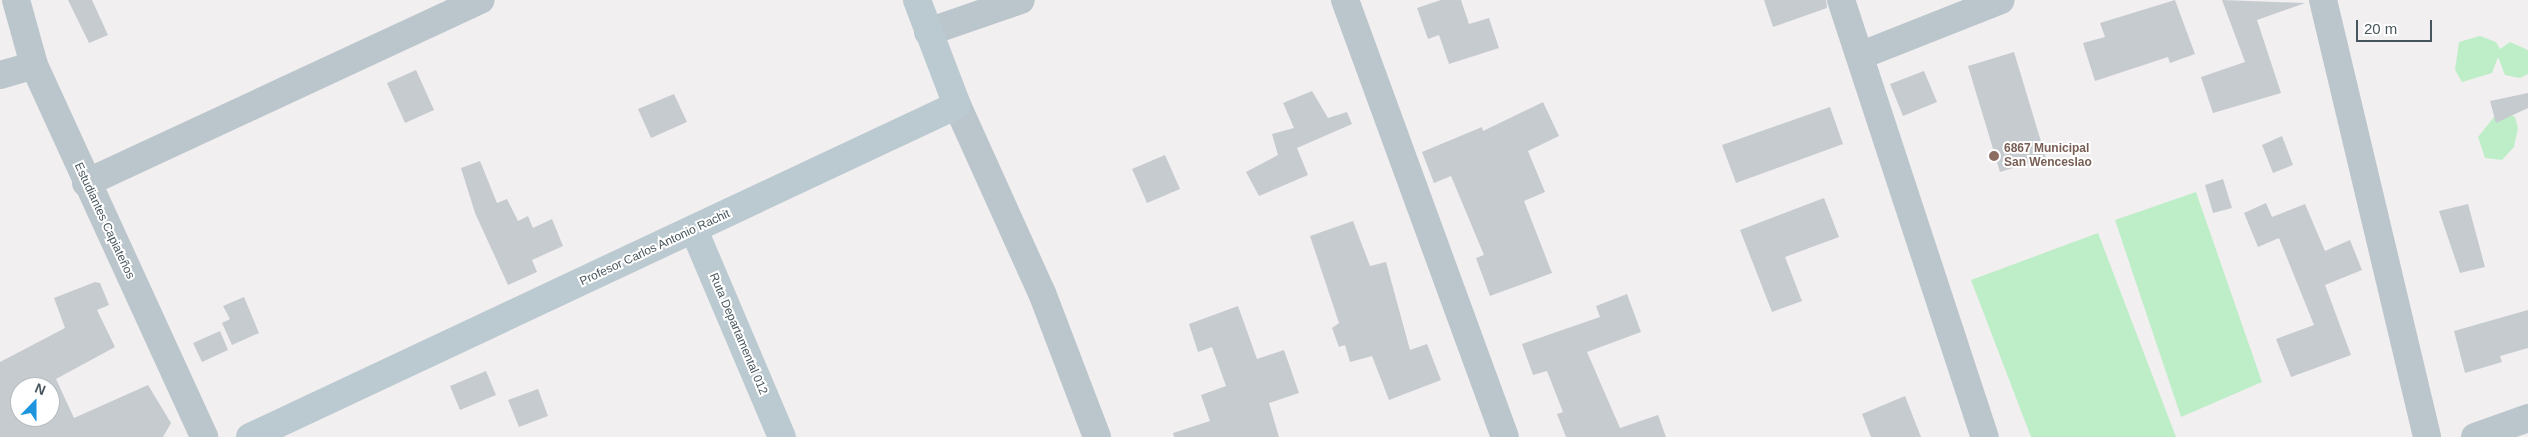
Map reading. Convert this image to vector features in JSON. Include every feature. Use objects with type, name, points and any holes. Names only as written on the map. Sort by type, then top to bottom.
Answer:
[{"type":"main road","points":[[917,0],[956,106]]},
{"type":"main road","name":"Profesor Carlos Antonio Rachit","points":[[250,437],[956,106]]},
{"type":"main road","name":"Ruta Departamental 012","points":[[694,230],[782,437]]},
{"type":"street","name":"Estudiantes Capiateños","points":[[16,0],[34,64],[86,183],[204,437]]},
{"type":"street","points":[[86,183],[481,0]]},
{"type":"street","points":[[928,32],[1021,0]]},
{"type":"street","points":[[1344,0],[1505,437]]},
{"type":"street","points":[[1841,0],[1862,55],[1985,437]]},
{"type":"street","points":[[1862,55],[2001,0]]},
{"type":"street","points":[[2323,0],[2427,437]]},
{"type":"street","points":[[0,75],[34,64]]},
{"type":"street","points":[[956,106],[1042,293],[1097,437]]},
{"type":"street","points":[[2476,437],[2528,418]]},
{"type":"green space","points":[[2480,36],[2496,42],[2500,49],[2510,42],[2528,50],[2528,74],[2520,78],[2505,75],[2498,57],[2492,73],[2462,82],[2455,70],[2459,42]]},
{"type":"green space","points":[[2507,113],[2515,117],[2518,128],[2514,147],[2502,160],[2485,158],[2478,137],[2494,117]]},
{"type":"green space","points":[[2196,192],[2262,382],[2181,417],[2115,220]]},
{"type":"green space","points":[[2098,233],[2176,437],[2031,437],[1971,280]]},
{"type":"building","points":[[68,0],[92,0],[108,35],[89,43]]},
{"type":"building","points":[[1441,0],[1461,0],[1469,24],[1489,18],[1499,48],[1449,64],[1439,35],[1428,39],[1417,8]]},
{"type":"building","points":[[1764,0],[1826,0],[1827,8],[1773,27]]},
{"type":"building","points":[[2175,0],[2195,54],[2170,63],[2168,57],[2095,81],[2083,43],[2105,37],[2100,23]]},
{"type":"building","points":[[2222,0],[2305,3],[2257,20],[2281,93],[2213,113],[2201,77],[2245,62]]},
{"type":"building","points":[[2014,52],[2046,158],[2000,172],[1968,66]]},
{"type":"building","points":[[416,70],[434,110],[405,123],[387,83]]},
{"type":"building","points":[[1924,71],[1937,102],[1903,116],[1890,84]]},
{"type":"building","points":[[1312,91],[1328,118],[1347,112],[1352,124],[1297,148],[1308,175],[1259,196],[1246,172],[1278,155],[1272,134],[1294,128],[1283,103]]},
{"type":"building","points":[[2528,93],[2528,108],[2496,123],[2490,101]]},
{"type":"building","points":[[674,94],[687,122],[651,138],[638,109]]},
{"type":"building","points":[[1543,102],[1559,136],[1528,151],[1545,192],[1524,201],[1552,273],[1490,296],[1476,258],[1484,255],[1451,176],[1434,183],[1422,152],[1482,127],[1483,131]]},
{"type":"building","points":[[1830,107],[1843,144],[1736,183],[1722,145]]},
{"type":"building","points":[[2282,136],[2293,165],[2273,173],[2262,145]]},
{"type":"building","points":[[1165,155],[1180,189],[1147,203],[1132,169]]},
{"type":"building","points":[[480,161],[497,203],[507,199],[518,221],[528,216],[533,228],[552,219],[563,246],[532,260],[537,272],[508,285],[475,213],[461,168]]},
{"type":"building","points":[[2223,179],[2232,208],[2213,213],[2205,185]]},
{"type":"building","points":[[1824,198],[1839,237],[1785,257],[1802,301],[1772,312],[1740,230]]},
{"type":"building","points":[[2266,203],[2272,217],[2305,204],[2325,251],[2350,240],[2362,270],[2325,285],[2351,355],[2291,377],[2276,339],[2314,325],[2279,238],[2258,247],[2244,213]]},
{"type":"building","points":[[2468,204],[2485,267],[2460,273],[2439,211]]},
{"type":"building","points":[[1353,221],[1370,266],[1386,262],[1410,350],[1427,344],[1441,380],[1389,400],[1372,356],[1350,362],[1345,345],[1339,347],[1332,328],[1339,323],[1310,236]]},
{"type":"building","points":[[95,282],[100,283],[109,305],[97,310],[115,347],[60,377],[10,377],[10,427],[60,427],[60,388],[74,418],[148,385],[171,423],[163,437],[0,437],[0,362],[65,328],[54,298]]},
{"type":"building","points":[[1627,294],[1641,332],[1587,352],[1620,428],[1658,415],[1666,437],[1566,437],[1557,414],[1563,412],[1547,371],[1533,375],[1522,344],[1600,317],[1596,306]]},
{"type":"building","points":[[244,297],[259,333],[232,345],[222,323],[230,319],[223,306]]},
{"type":"building","points":[[1238,306],[1257,359],[1284,350],[1299,393],[1269,403],[1279,437],[1174,437],[1173,433],[1210,421],[1201,395],[1226,386],[1212,347],[1198,352],[1189,324]]},
{"type":"building","points":[[2528,310],[2528,348],[2500,356],[2502,362],[2465,373],[2454,331]]},
{"type":"building","points":[[220,331],[228,350],[202,362],[193,343]]},
{"type":"building","points":[[486,371],[496,395],[460,410],[450,386]]},
{"type":"building","points":[[538,389],[548,416],[519,427],[508,400]]},
{"type":"building","points":[[1905,396],[1921,437],[1871,437],[1862,414]]},
{"type":"place","name":"6867 Municipal San Wenceslao","points":[[1994,156]]}]
